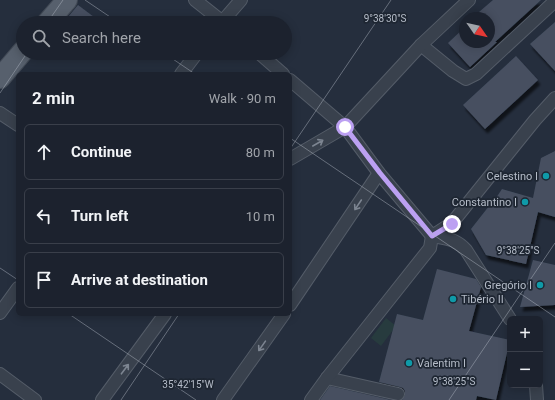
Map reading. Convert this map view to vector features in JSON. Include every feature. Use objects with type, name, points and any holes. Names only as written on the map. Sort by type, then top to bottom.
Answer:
[{"type":"main road","points":[[53,16],[66,0]]},
{"type":"main road","points":[[0,78],[16,59]]},
{"type":"street","points":[[195,0],[214,16]]},
{"type":"street","points":[[227,16],[240,0]]},
{"type":"street","points":[[292,158],[345,127],[421,45],[469,0]]},
{"type":"street","points":[[421,45],[453,71],[466,79],[476,74],[555,1]]},
{"type":"street","points":[[183,72],[192,60]]},
{"type":"street","points":[[267,60],[281,72]]},
{"type":"street","points":[[292,82],[345,127],[380,173],[432,236],[454,240],[460,243],[508,316]]},
{"type":"street","points":[[311,400],[430,248],[432,236],[452,224],[535,120],[555,98]]},
{"type":"street","points":[[0,113],[16,124]]},
{"type":"street","points":[[292,302],[380,173]]},
{"type":"street","points":[[0,313],[16,291]]},
{"type":"street","points":[[102,400],[164,316]]},
{"type":"street","points":[[223,400],[281,316]]},
{"type":"street","points":[[0,374],[36,400]]},
{"type":"street","points":[[327,378],[398,394]]},
{"type":"street","points":[[536,388],[537,400]]},
{"type":"green space","points":[[386,318],[396,326],[381,346],[371,338]]},
{"type":"building","points":[[493,0],[541,0],[495,42],[495,12],[479,12]]},
{"type":"building","points":[[78,5],[93,16],[69,16]]},
{"type":"building","points":[[555,22],[555,71],[530,44]]},
{"type":"building","points":[[459,33],[459,48],[491,48],[470,67],[448,43]]},
{"type":"building","points":[[516,56],[538,80],[485,129],[463,105]]},
{"type":"building","points":[[555,151],[555,217],[538,212],[526,264],[486,255],[471,229],[502,189],[533,198],[541,158]]},
{"type":"building","name":"Gregório I","points":[[533,260],[555,265],[555,305],[520,307]]},
{"type":"building","points":[[437,269],[476,279],[481,287],[469,331],[507,339],[507,353],[496,400],[477,396],[476,400],[402,400],[405,395],[403,388],[379,382],[397,314],[423,320]]},
{"type":"building","points":[[330,386],[391,400],[320,400]]},
{"type":"place","name":"Celestino I","points":[[546,176]]},
{"type":"place","name":"Constantino I","points":[[525,202]]},
{"type":"place","name":"Gregório I","points":[[540,285]]},
{"type":"place","name":"Tibério II","points":[[453,299]]},
{"type":"place","name":"Valentim I","points":[[409,363]]},
{"type":"route","points":[[345,127],[380,173],[432,236],[452,224]]}]
